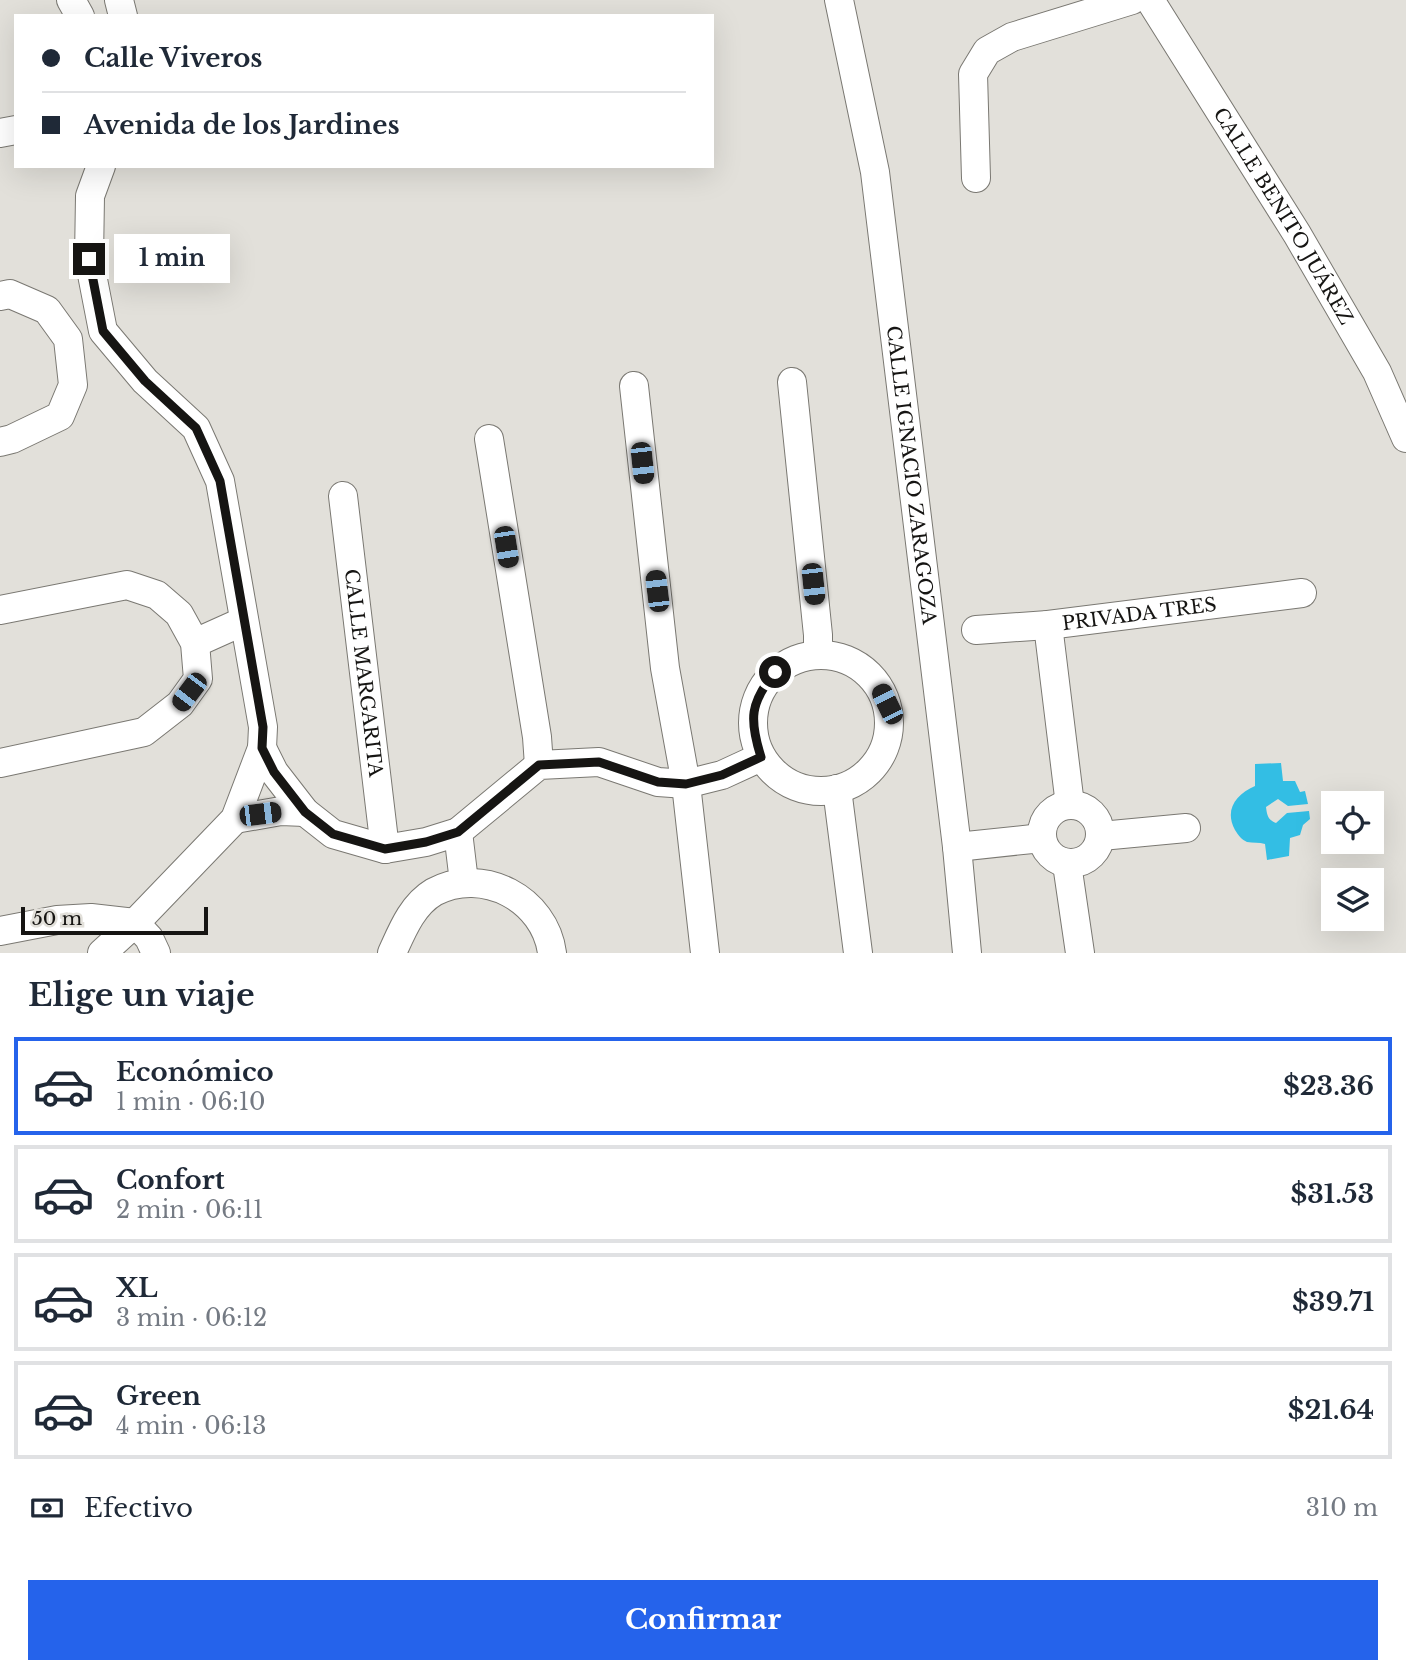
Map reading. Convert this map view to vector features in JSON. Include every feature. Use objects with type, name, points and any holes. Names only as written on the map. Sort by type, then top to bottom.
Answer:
[{"type":"street","name":"CALLE IGNACIO ZARAGOZA","points":[[839,0],[875,172],[957,847],[967,953]]},
{"type":"street","points":[[976,178],[972,74],[987,51],[1012,37],[1132,0]]},
{"type":"street","name":"CALLE BENITO JUÁREZ","points":[[1150,0],[1304,246],[1377,372],[1406,438]]},
{"type":"street","points":[[100,168],[90,195],[89,259],[103,331],[145,381],[196,428],[220,481],[263,727],[262,748],[235,820],[135,923],[102,953]]},
{"type":"street","points":[[0,296],[10,295],[47,310],[68,339],[73,385],[60,416],[0,442]]},
{"type":"street","points":[[68,339],[103,331]]},
{"type":"street","points":[[792,382],[818,655]]},
{"type":"street","points":[[634,386],[665,667],[686,784],[705,953]]},
{"type":"street","points":[[489,439],[537,737],[539,765]]},
{"type":"street","name":"CALLE MARGARITA","points":[[343,496],[385,849]]},
{"type":"street","points":[[0,610],[127,585],[158,595],[179,614],[195,643],[198,679],[180,704],[144,732],[0,763]]},
{"type":"street","name":"PRIVADA TRES","points":[[976,630],[1048,625],[1302,593]]},
{"type":"street","points":[[195,643],[244,621]]},
{"type":"street","points":[[1048,625],[1070,804]]},
{"type":"street","points":[[818,655],[840,657],[861,667],[877,684],[887,704],[890,726],[885,748],[874,766],[857,781],[837,789],[815,791],[794,786],[775,774],[761,757],[754,735],[753,712],[761,690],[775,672],[795,660],[818,655]]},
{"type":"street","points":[[262,748],[274,772],[305,812],[333,834],[385,849],[426,842],[458,832],[539,765],[599,762],[658,782],[686,784],[722,775],[761,757]]},
{"type":"street","points":[[837,789],[858,953]]},
{"type":"street","points":[[1070,804],[1080,806],[1096,817],[1101,836],[1098,845],[1086,860],[1067,864],[1050,855],[1044,848],[1042,829],[1052,812],[1070,804]]},
{"type":"street","points":[[235,820],[281,811],[305,812]]},
{"type":"street","points":[[1101,836],[1186,828]]},
{"type":"street","points":[[458,832],[464,881]]},
{"type":"street","points":[[957,847],[1042,838]]},
{"type":"street","points":[[1067,864],[1080,953]]},
{"type":"street","points":[[392,953],[410,915],[433,893],[464,881],[487,885],[516,895],[537,914],[551,942],[552,953]]},
{"type":"street","points":[[0,931],[57,920],[91,918],[135,923],[149,938],[156,953]]},
{"type":"water","points":[[1281,763],[1283,781],[1295,781],[1300,792],[1305,791],[1308,804],[1288,806],[1278,799],[1266,807],[1268,817],[1276,823],[1287,813],[1309,811],[1310,819],[1303,825],[1300,835],[1290,838],[1289,856],[1267,860],[1265,844],[1247,842],[1237,834],[1232,823],[1231,809],[1242,793],[1255,786],[1255,764]]},
{"type":"route","points":[[89,259],[103,331],[145,381],[196,428],[220,481],[263,727],[262,748],[274,772],[305,812],[333,834],[385,849],[426,842],[458,832],[539,765],[599,762],[658,782],[686,784],[722,775],[761,757],[754,735],[753,712],[761,690],[775,672]]}]
